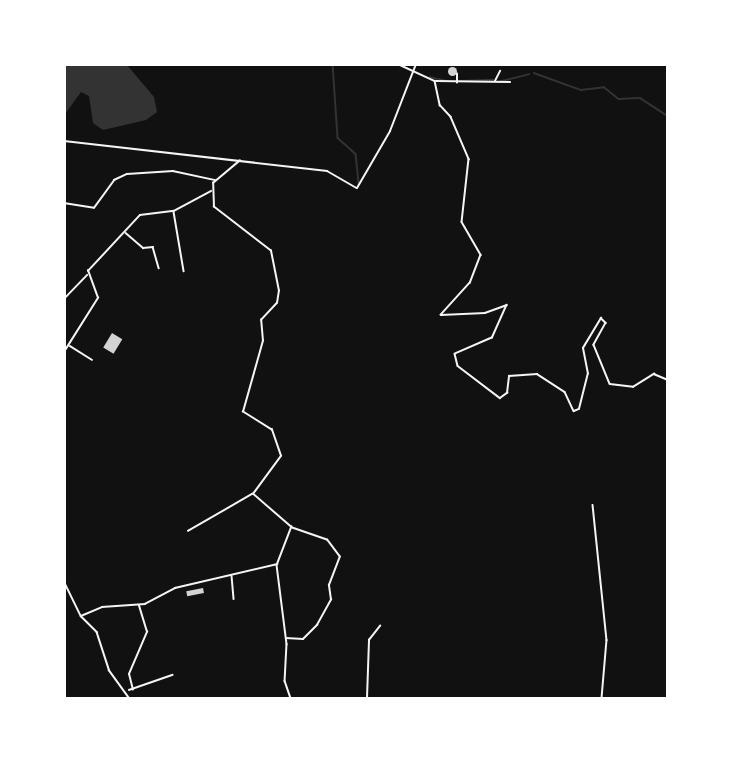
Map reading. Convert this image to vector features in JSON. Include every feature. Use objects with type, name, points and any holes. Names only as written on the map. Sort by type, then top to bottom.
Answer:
[{"type":"main road","points":[[64,141],[327,171],[354,188],[361,186],[416,64]]},
{"type":"street","points":[[398,64],[435,81],[456,84],[481,78],[510,82]]},
{"type":"street","points":[[495,81],[500,71]]},
{"type":"street","points":[[456,84],[457,74]]},
{"type":"street","points":[[435,81],[440,105],[451,117],[469,159],[462,222],[481,255],[470,282],[441,315],[485,313],[507,305],[492,338],[455,354],[458,366],[500,398],[507,393],[508,376],[537,374],[565,392],[574,411],[579,409],[588,374],[583,348],[601,318],[606,323],[594,345],[610,384],[633,387],[654,374],[668,380]]},
{"type":"street","points":[[188,531],[252,494],[281,456],[272,430],[243,412],[263,341],[261,320],[277,303],[279,291],[274,256],[238,221],[217,212],[211,191],[215,180],[240,160]]},
{"type":"street","points":[[64,203],[94,208],[114,180],[127,174],[173,171],[215,180]]},
{"type":"street","points":[[64,298],[140,215],[174,211],[211,191]]},
{"type":"street","points":[[174,211],[184,271]]},
{"type":"street","points":[[125,231],[143,248],[152,246],[159,268]]},
{"type":"street","points":[[64,352],[98,298],[88,274]]},
{"type":"street","points":[[69,345],[92,360]]},
{"type":"street","points":[[252,494],[291,527],[327,540],[339,557],[329,585],[331,600],[317,625],[303,639],[286,638]]},
{"type":"street","points":[[593,505],[608,640],[602,699]]},
{"type":"street","points":[[291,527],[277,564],[286,638],[285,681],[291,699]]},
{"type":"street","points":[[81,616],[102,607],[139,605],[175,588],[277,564]]},
{"type":"street","points":[[232,575],[234,599]]},
{"type":"street","points":[[64,582],[81,616],[97,632],[109,670],[128,690],[129,699]]},
{"type":"street","points":[[133,690],[130,669],[147,633],[139,605]]},
{"type":"street","points":[[367,699],[369,640],[380,626]]},
{"type":"street","points":[[128,690],[172,675]]},
{"type":"shaded area","points":[[65,64],[127,65],[154,97],[157,112],[146,120],[103,130],[93,123],[89,96],[81,92],[65,114]]},
{"type":"building","points":[[452,67],[456,71],[452,75],[448,71]]},
{"type":"building","points":[[112,333],[122,339],[114,354],[103,348]]},
{"type":"building","points":[[203,588],[204,593],[187,596],[186,591]]},
{"type":"waterway","points":[[333,64],[338,138],[356,154],[359,184]]},
{"type":"waterway","points":[[534,73],[581,90],[604,87],[619,99],[640,98],[668,116]]},
{"type":"waterway","points":[[498,82],[529,74]]},
{"type":"waterway","points":[[430,77],[437,79]]},
{"type":"waterway","points":[[439,79],[446,81]]},
{"type":"waterway","points":[[459,81],[493,80]]}]
